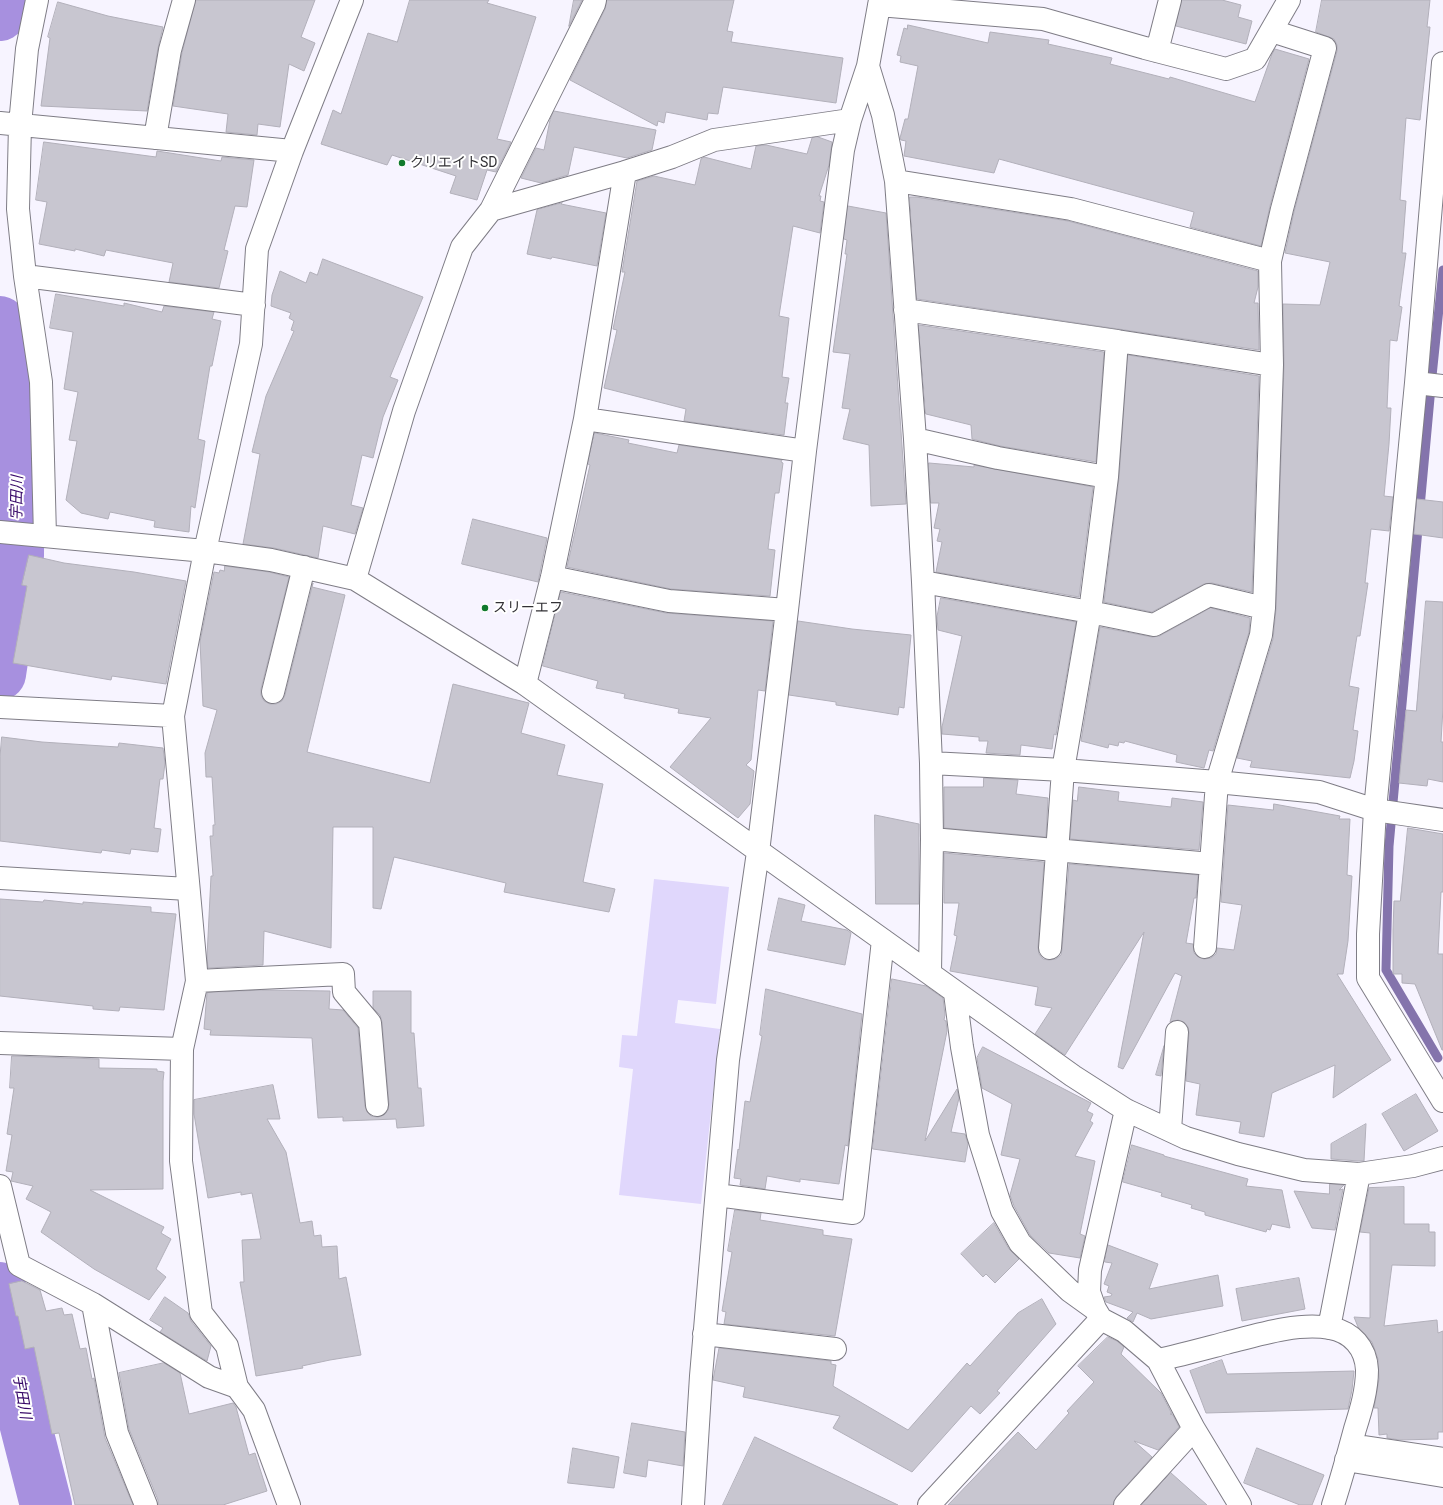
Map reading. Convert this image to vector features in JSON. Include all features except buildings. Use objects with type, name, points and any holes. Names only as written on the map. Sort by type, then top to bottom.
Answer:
[{"type":"street","points":[[37,0],[10,124],[25,276],[41,382],[44,536]]},
{"type":"street","points":[[154,138],[170,50],[184,0]]},
{"type":"street","points":[[289,1505],[254,1410],[237,1387],[227,1346],[201,1313],[181,1160],[182,1049],[197,981],[173,716],[205,551],[251,344],[257,249],[292,151],[352,0]]},
{"type":"street","points":[[355,579],[404,411],[462,247],[491,210],[595,0]]},
{"type":"street","points":[[1157,51],[1170,0]]},
{"type":"street","points":[[693,1505],[704,1334],[728,1060],[758,852],[805,451],[843,150],[850,120],[868,66],[880,2],[1043,19],[1226,69],[1255,59],[1272,32],[1289,0]]},
{"type":"street","points":[[1205,946],[1217,782],[1261,635],[1264,608],[1272,365],[1270,261],[1282,209],[1325,48],[1272,32]]},
{"type":"street","points":[[1443,63],[1416,383],[1385,812],[1368,934],[1368,978],[1443,1101]]},
{"type":"street","points":[[868,66],[883,115],[896,181],[915,439],[923,582],[930,763],[932,839],[930,973]]},
{"type":"street","points":[[491,210],[625,172],[672,157],[714,140],[850,120]]},
{"type":"street","points":[[10,124],[292,151]]},
{"type":"street","points":[[525,684],[552,577],[585,419],[625,172]]},
{"type":"street","points":[[896,181],[1071,209],[1270,261]]},
{"type":"street","points":[[25,276],[254,305]]},
{"type":"street","points":[[905,310],[1272,365]]},
{"type":"street","points":[[1050,948],[1063,770],[1090,612],[1107,477],[1117,341]]},
{"type":"street","points":[[1416,383],[1443,386]]},
{"type":"street","points":[[585,419],[805,451]]},
{"type":"street","points":[[915,439],[998,458],[1107,477]]},
{"type":"street","points":[[0,532],[205,551],[271,560],[355,579],[525,684],[1073,1076],[1126,1110],[1186,1138],[1238,1154],[1304,1170],[1359,1174],[1413,1166],[1443,1158]]},
{"type":"street","points":[[273,692],[304,567]]},
{"type":"street","points":[[552,577],[669,601],[787,610]]},
{"type":"street","points":[[923,582],[1154,625],[1209,595],[1264,608]]},
{"type":"street","points":[[0,707],[173,716]]},
{"type":"street","points":[[930,763],[1063,770],[1217,782],[1319,792],[1385,812],[1443,820]]},
{"type":"street","points":[[932,839],[1211,864]]},
{"type":"street","points":[[0,878],[188,889]]},
{"type":"street","points":[[717,1195],[853,1213],[883,940]]},
{"type":"street","points":[[197,981],[343,974],[344,992],[370,1023],[377,1105]]},
{"type":"street","points":[[955,992],[962,1047],[978,1135],[1002,1211],[1020,1243],[1070,1291],[1098,1314],[1124,1331],[1158,1360],[1194,1429],[1240,1505]]},
{"type":"street","points":[[1170,1130],[1177,1032]]},
{"type":"street","points":[[0,1043],[182,1049]]},
{"type":"street","points":[[1098,1314],[1089,1292],[1090,1270],[1126,1110]]},
{"type":"street","points":[[1329,1328],[1359,1174]]},
{"type":"street","points":[[0,1186],[19,1265],[93,1304],[209,1377],[237,1387]]},
{"type":"street","points":[[93,1304],[117,1433],[146,1505]]},
{"type":"street","points":[[929,1505],[1098,1314]]},
{"type":"street","points":[[1158,1360],[1256,1335],[1283,1330],[1329,1328],[1341,1331],[1350,1336],[1359,1345],[1365,1360],[1367,1378],[1365,1393],[1349,1453],[1333,1505]]},
{"type":"street","points":[[704,1334],[835,1349]]},
{"type":"street","points":[[1125,1505],[1194,1429]]},
{"type":"street","points":[[1349,1453],[1443,1459]]},
{"type":"street","points":[[1349,1453],[1443,1476]]},
{"type":"shaded area","points":[[654,879],[729,887],[716,1004],[678,1000],[675,1023],[720,1029],[701,1204],[619,1195],[633,1069],[619,1067],[622,1035],[637,1036]]},
{"type":"waterway","name":"宇田川","points":[[0,15],[4,0]]},
{"type":"waterway","points":[[1438,1058],[1386,970],[1389,846],[1443,270]]},
{"type":"waterway","name":"宇田川","points":[[0,322],[19,411],[18,555],[0,674]]},
{"type":"waterway","name":"宇田川","points":[[0,1288],[8,1315],[23,1415],[46,1505]]},
{"type":"place","name":"クリエイトSD","points":[[402,163]]},
{"type":"place","name":"スリーエフ","points":[[485,608]]}]
